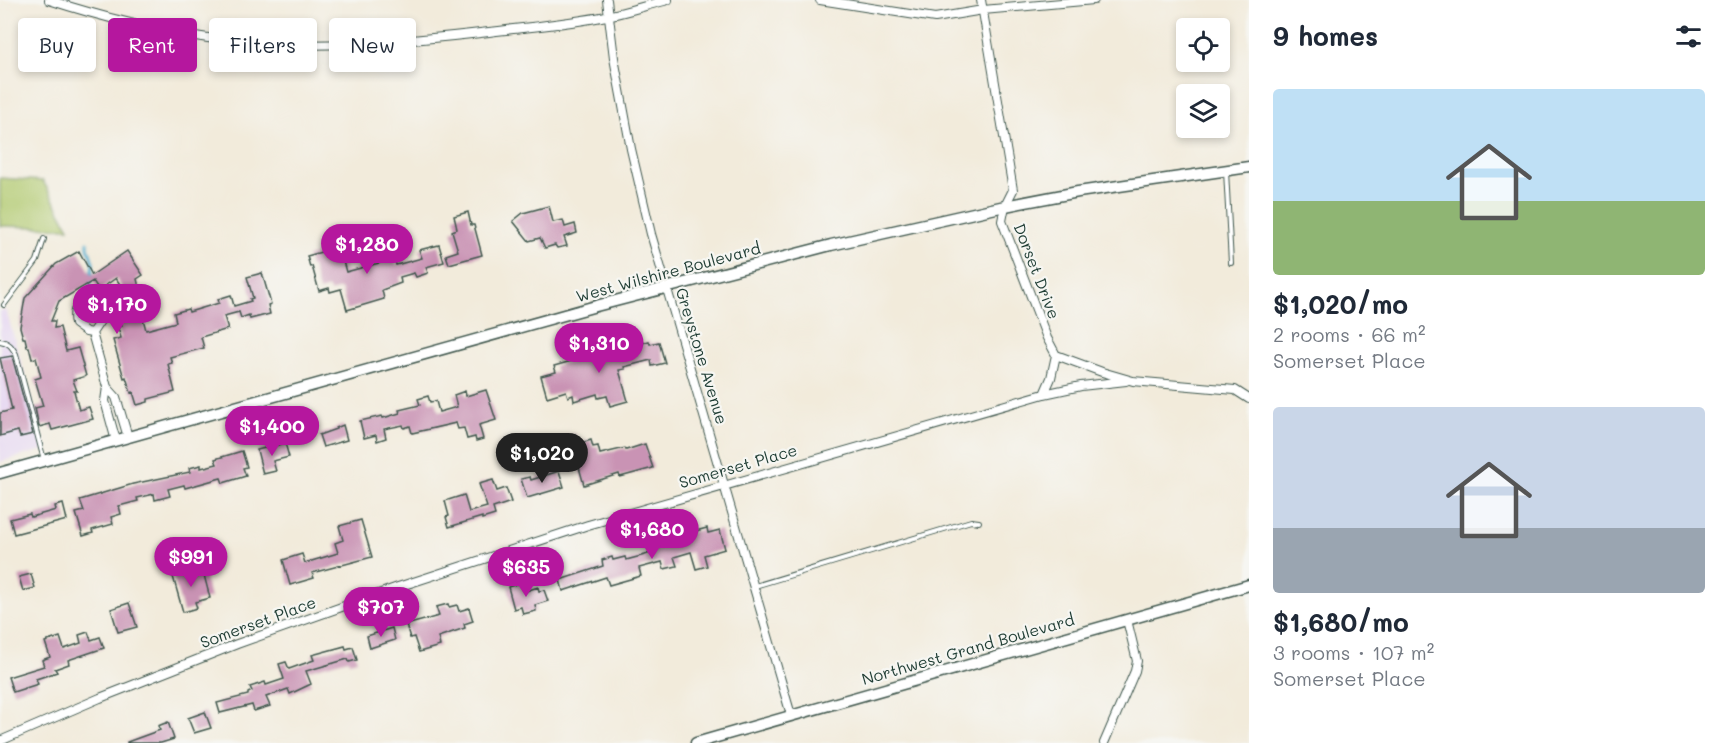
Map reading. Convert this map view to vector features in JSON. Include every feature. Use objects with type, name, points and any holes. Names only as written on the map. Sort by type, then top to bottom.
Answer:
[{"type":"street","points":[[49,0],[138,25],[209,38],[279,44],[338,45],[406,41],[561,23],[608,16],[668,0]]},
{"type":"street","name":"Greystone Avenue","points":[[607,0],[631,149],[651,234],[791,715]]},
{"type":"street","points":[[820,0],[853,2],[935,18],[983,10],[1094,0]]},
{"type":"street","name":"Dorset Drive","points":[[981,0],[1012,190],[1002,221],[1047,339],[1056,355]]},
{"type":"street","name":"West Wilshire Boulevard","points":[[0,473],[666,287],[834,244],[1078,192],[1249,167]]},
{"type":"street","points":[[92,333],[107,387],[105,401],[116,441]]},
{"type":"street","points":[[1044,394],[1051,378],[1056,355],[1133,381],[1235,390],[1249,399]]},
{"type":"street","name":"Somerset Place","points":[[1,742],[100,698],[237,644],[398,587],[588,525],[1044,394],[1081,386],[1133,381]]},
{"type":"street","points":[[107,387],[116,397],[128,437]]},
{"type":"street","name":"Northwest Grand Boulevard","points":[[696,743],[1249,585]]},
{"type":"street","points":[[1104,743],[1135,671],[1137,661],[1127,620]]},
{"type":"lane","points":[[1226,170],[1231,263]]},
{"type":"lane","points":[[4,304],[37,261],[44,239]]},
{"type":"lane","points":[[0,341],[12,346],[16,354],[44,461]]},
{"type":"lane","points":[[754,586],[972,521],[979,522]]},
{"type":"shaded area","points":[[6,310],[46,449],[0,462],[0,311]]},
{"type":"green space","points":[[0,178],[43,181],[69,228],[0,226]]},
{"type":"building","points":[[549,206],[553,222],[563,220],[565,227],[575,224],[577,233],[564,237],[567,246],[557,248],[555,245],[545,248],[540,238],[529,241],[513,221],[523,213]]},
{"type":"building","points":[[468,212],[482,255],[449,264],[446,255],[458,251],[452,231],[457,229],[454,216]]},
{"type":"building","points":[[439,245],[444,262],[426,267],[428,273],[416,277],[414,273],[400,277],[401,283],[382,290],[384,299],[347,310],[341,289],[330,292],[329,288],[319,291],[307,256],[339,247],[346,272],[394,257],[396,265],[422,258],[419,250]]},
{"type":"building","points":[[79,251],[92,275],[127,251],[143,275],[137,279],[140,292],[146,291],[152,313],[142,315],[146,330],[176,322],[174,313],[188,309],[189,312],[219,303],[218,299],[231,295],[234,306],[251,301],[250,299],[253,298],[247,277],[262,273],[271,304],[268,305],[270,314],[250,319],[249,315],[241,318],[239,312],[224,316],[228,329],[201,337],[204,348],[170,357],[172,363],[168,364],[175,392],[148,399],[148,402],[137,405],[126,377],[124,378],[113,340],[121,338],[118,327],[122,326],[114,299],[126,294],[116,278],[99,290],[93,281],[59,301],[51,321],[55,321],[54,328],[60,327],[66,351],[78,348],[86,376],[73,380],[77,391],[74,391],[79,410],[89,407],[93,419],[52,430],[50,424],[39,427],[35,408],[43,406],[35,379],[41,377],[36,358],[32,359],[20,327],[25,298],[56,264]]},
{"type":"building","points":[[649,341],[650,344],[659,342],[665,363],[652,366],[651,360],[619,370],[628,401],[610,406],[607,396],[598,398],[597,394],[574,401],[573,395],[568,397],[566,391],[547,397],[541,376],[556,372],[554,366],[596,354],[598,360],[640,347],[639,344]]},
{"type":"building","points":[[12,356],[33,434],[20,437],[18,431],[0,436],[0,413],[12,410],[0,358]]},
{"type":"building","points":[[486,390],[496,420],[479,425],[483,439],[476,441],[475,437],[467,439],[464,428],[458,429],[456,423],[412,433],[410,426],[404,428],[403,425],[384,429],[386,438],[377,441],[376,435],[364,438],[360,421],[400,413],[399,410],[420,405],[418,399],[428,396],[430,402],[436,401],[439,412],[457,407],[454,395],[465,391],[466,396]]},
{"type":"building","points":[[343,425],[347,440],[323,447],[319,435]]},
{"type":"building","points":[[575,434],[578,444],[591,440],[593,447],[598,446],[600,454],[645,444],[653,468],[620,477],[619,474],[584,485],[575,453],[566,456],[560,438]]},
{"type":"building","points":[[285,443],[289,457],[273,461],[276,471],[263,474],[257,450]]},
{"type":"building","points":[[242,451],[247,467],[243,468],[246,476],[223,483],[221,478],[185,488],[184,485],[168,489],[170,496],[155,500],[154,494],[137,498],[138,501],[119,506],[121,514],[111,517],[113,524],[92,530],[93,533],[83,536],[76,513],[84,511],[80,500],[133,484],[190,472],[189,468],[217,464],[215,459]]},
{"type":"building","points":[[559,471],[564,487],[527,498],[521,479],[530,477],[531,480]]},
{"type":"building","points":[[493,480],[497,491],[506,488],[511,502],[493,508],[495,515],[449,527],[445,501],[464,495],[469,512],[487,507],[479,484]]},
{"type":"building","points":[[63,504],[67,520],[14,534],[10,519],[30,514],[31,517],[56,510],[55,506]]},
{"type":"building","points":[[361,520],[372,557],[312,573],[314,578],[290,585],[283,560],[302,554],[305,563],[338,553],[335,543],[343,540],[339,526]]},
{"type":"building","points":[[707,528],[708,533],[720,530],[725,549],[704,555],[707,566],[696,569],[691,552],[674,557],[677,566],[664,569],[662,562],[639,568],[641,576],[609,585],[606,577],[563,591],[560,580],[603,566],[602,560],[625,557],[626,560],[645,555],[652,552],[651,550],[683,541],[681,535]]},
{"type":"building","points":[[197,566],[198,572],[203,571],[210,598],[195,602],[197,608],[183,612],[172,573]]},
{"type":"building","points":[[31,574],[35,588],[23,591],[19,577]]},
{"type":"building","points":[[524,582],[526,591],[538,587],[539,591],[544,590],[548,601],[535,605],[536,611],[523,614],[521,607],[514,609],[508,587]]},
{"type":"building","points":[[129,603],[137,627],[118,632],[111,609]]},
{"type":"building","points":[[448,604],[449,607],[457,605],[459,611],[469,608],[473,621],[464,624],[465,628],[438,637],[440,646],[419,652],[414,637],[410,638],[406,625],[439,616],[436,607]]},
{"type":"building","points":[[392,628],[395,640],[370,648],[367,636]]},
{"type":"building","points":[[88,632],[91,640],[100,637],[104,648],[68,660],[69,664],[55,669],[57,672],[36,679],[38,684],[13,692],[8,677],[44,666],[42,660],[50,657],[45,642],[60,637],[64,649],[81,643],[79,635]]},
{"type":"building","points":[[345,646],[346,649],[353,647],[357,660],[349,662],[348,659],[306,671],[311,684],[290,694],[288,689],[266,697],[270,706],[254,711],[252,705],[220,713],[217,703],[248,695],[252,691],[250,687],[284,679],[279,664],[286,662],[289,669],[314,660],[312,655]]},
{"type":"building","points":[[205,712],[211,728],[194,733],[188,718]]},
{"type":"building","points":[[168,722],[174,739],[161,743],[127,743],[160,730],[158,726]]},
{"type":"waterway","points":[[88,242],[93,263],[89,298]]}]
